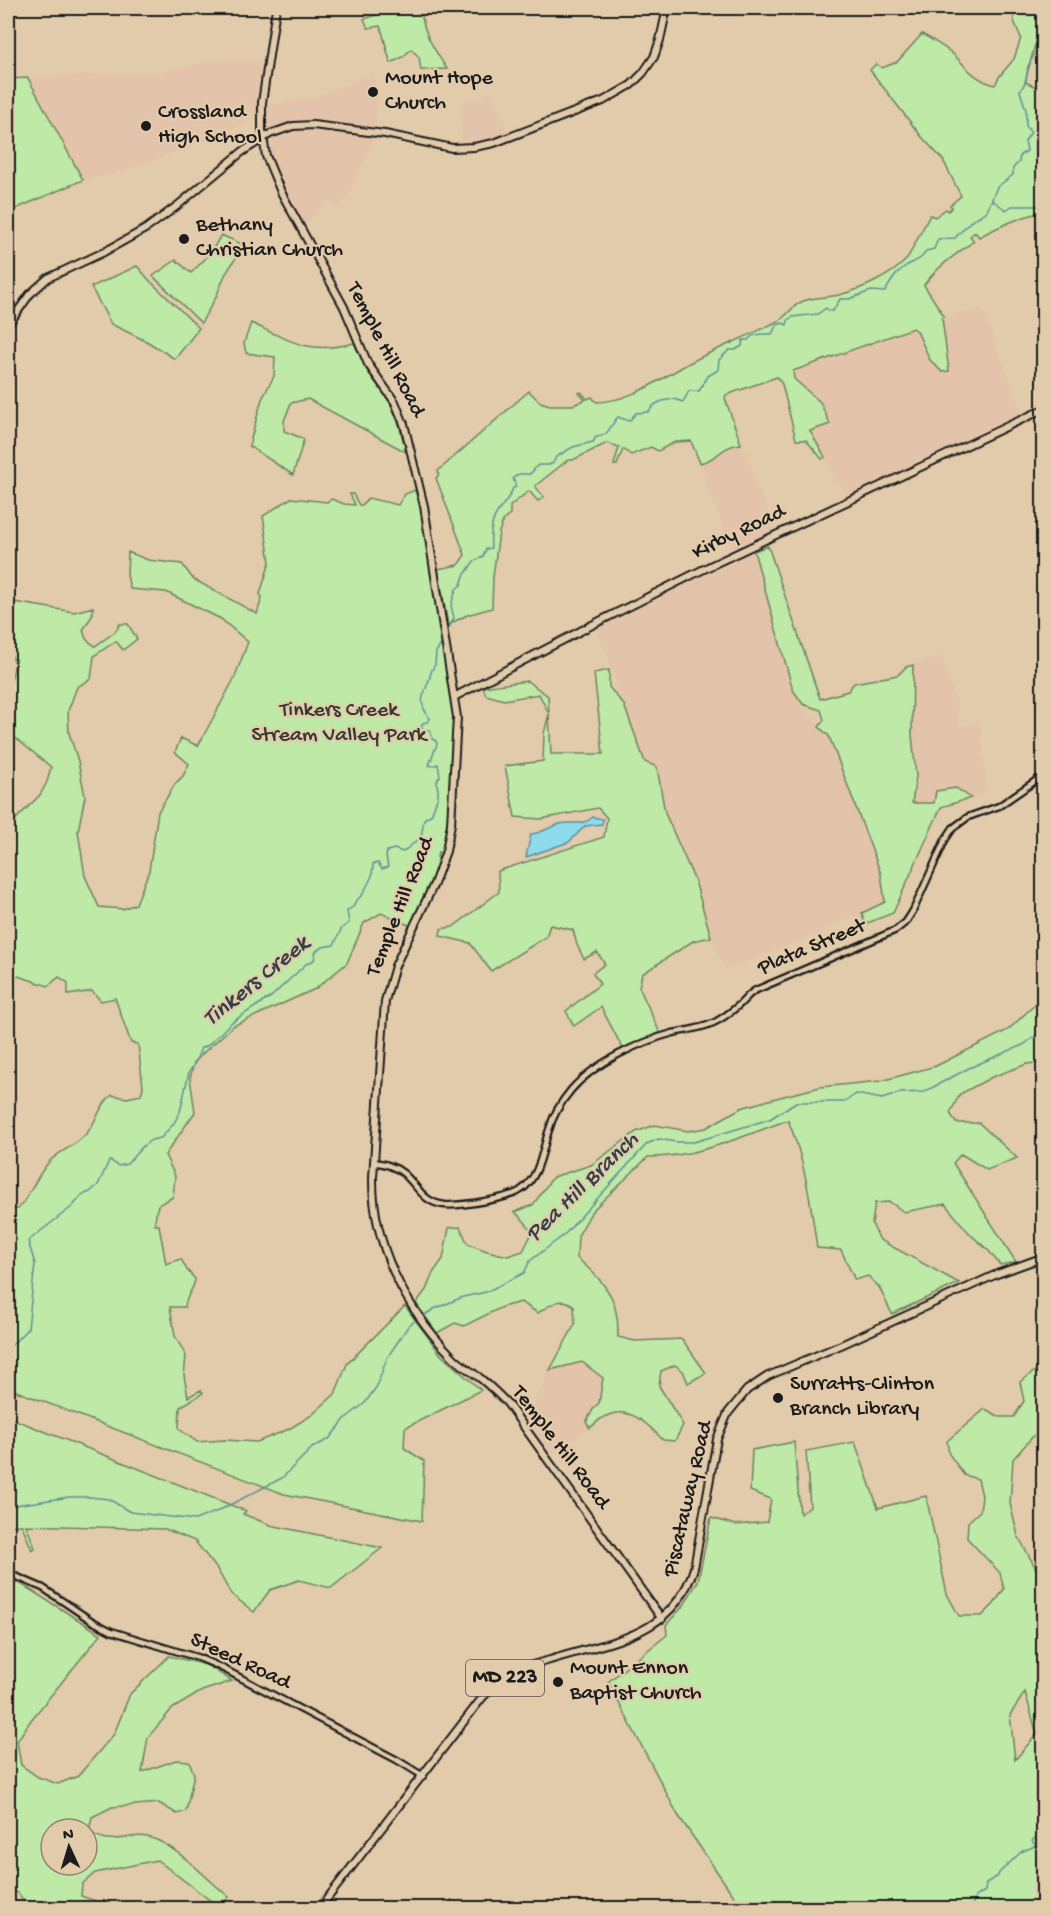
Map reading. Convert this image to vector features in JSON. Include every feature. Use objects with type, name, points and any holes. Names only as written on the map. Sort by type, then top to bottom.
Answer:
[{"type":"main road","name":"Temple Hill Road","points":[[276,8],[262,103],[266,156],[274,177],[344,307],[368,364],[395,402],[404,424],[424,506],[457,728],[450,835],[441,869],[395,966],[387,991],[374,1162],[373,1198],[379,1231],[391,1266],[407,1297],[441,1346],[507,1403],[662,1619]]},
{"type":"main road","points":[[8,325],[27,297],[48,278],[105,252],[147,228],[185,201],[242,152],[263,138],[287,128],[313,125],[385,134],[452,148],[494,144],[603,101],[631,85],[641,76],[654,57],[667,8]]},
{"type":"main road","name":"Kirby Road","points":[[454,697],[712,565],[1044,409]]},
{"type":"main road","name":"Piscataway Road","points":[[320,1908],[483,1698],[508,1676],[528,1666],[633,1635],[662,1619],[678,1602],[691,1578],[696,1560],[717,1439],[726,1418],[743,1394],[768,1376],[997,1274],[1044,1257]]},
{"type":"street","name":"Plata Street","points":[[374,1162],[397,1169],[425,1198],[442,1205],[505,1197],[515,1193],[532,1179],[554,1114],[582,1079],[638,1046],[675,1032],[698,1029],[714,1023],[756,990],[896,930],[906,922],[913,911],[945,840],[953,828],[968,817],[999,806],[1044,775]]},
{"type":"street","name":"Steed Road","points":[[8,1573],[43,1588],[111,1631],[218,1666],[397,1760],[423,1776]]},
{"type":"shaded area","name":"Crossland High School","points":[[210,61],[264,62],[256,117],[220,136],[117,173],[83,180],[28,78],[158,73]]},
{"type":"shaded area","points":[[361,77],[372,78],[379,95],[374,128],[315,120],[285,124],[271,130],[266,126],[266,106],[320,96]]},
{"type":"shaded area","points":[[490,91],[509,134],[483,142],[461,144],[463,101],[481,97]]},
{"type":"shaded area","points":[[311,128],[375,136],[347,197],[338,209],[329,199],[303,225],[273,167],[268,147],[269,140],[274,135],[294,129]]},
{"type":"shaded area","points":[[982,308],[1023,416],[847,496],[810,431],[830,424],[820,402],[793,379],[790,359],[910,326],[917,331],[930,360],[949,371],[942,318]]},
{"type":"shaded area","points":[[741,444],[775,532],[732,551],[700,466],[728,445]]},
{"type":"shaded area","points":[[754,551],[793,690],[828,736],[881,874],[885,902],[798,942],[725,970],[711,937],[695,881],[665,813],[657,767],[645,762],[597,628]]},
{"type":"shaded area","points":[[941,656],[956,701],[959,728],[980,721],[987,792],[971,798],[956,788],[937,791],[934,803],[912,803],[916,776],[912,735],[913,665]]},
{"type":"shaded area","points":[[582,1362],[603,1378],[599,1403],[586,1422],[590,1428],[550,1455],[525,1419],[550,1370]]},
{"type":"green space","points":[[398,8],[421,8],[426,33],[447,69],[421,70],[419,57],[411,49],[403,57],[391,63],[380,26],[368,28],[364,19]]},
{"type":"green space","points":[[1013,8],[1034,11],[1036,8],[1043,8],[1043,27],[1034,48],[1025,82],[1041,89],[1040,94],[1043,95],[1043,212],[1026,216],[979,237],[975,232],[970,236],[974,241],[941,266],[924,285],[944,316],[942,318],[949,371],[942,372],[930,360],[917,331],[913,328],[793,371],[794,379],[820,402],[830,424],[810,431],[825,457],[822,459],[806,440],[796,440],[782,384],[777,377],[726,395],[725,398],[741,444],[728,447],[706,461],[700,463],[691,441],[675,442],[658,451],[651,447],[631,455],[623,449],[617,465],[614,465],[619,447],[607,443],[573,460],[568,460],[535,486],[544,497],[538,501],[529,491],[510,506],[510,514],[503,521],[499,532],[493,577],[492,608],[467,615],[448,625],[438,569],[458,565],[465,555],[436,478],[439,475],[438,471],[529,391],[540,402],[550,405],[573,405],[585,400],[579,393],[581,392],[587,399],[592,397],[596,402],[622,398],[778,321],[804,301],[839,295],[857,289],[884,277],[900,265],[907,259],[930,215],[935,217],[946,209],[948,211],[952,207],[950,205],[961,196],[943,160],[921,136],[870,70],[876,64],[882,68],[897,62],[922,34],[950,52],[977,77],[995,85],[1014,59],[1021,38],[1014,21]]},
{"type":"green space","points":[[28,78],[83,180],[8,212],[8,79]]},
{"type":"green space","points":[[221,235],[244,245],[225,275],[201,323],[153,276],[176,260],[191,273],[210,254]]},
{"type":"green space","points":[[137,266],[199,328],[175,359],[148,342],[111,324],[91,287]]},
{"type":"green space","points":[[251,323],[289,340],[312,347],[354,343],[368,372],[389,401],[399,424],[406,452],[308,399],[291,403],[284,421],[284,431],[304,439],[293,475],[249,446],[262,399],[274,376],[275,357],[246,353],[244,343]]},
{"type":"green space","name":"Tinkers Creek Stream Valley Park","points":[[415,490],[416,494],[419,492],[452,689],[453,719],[455,719],[450,809],[444,854],[438,852],[437,857],[442,859],[439,868],[411,926],[381,913],[364,923],[347,963],[315,989],[233,1026],[194,1063],[190,1078],[195,1112],[165,1155],[175,1176],[173,1197],[158,1205],[154,1225],[159,1225],[166,1264],[181,1259],[195,1279],[185,1307],[170,1307],[175,1336],[186,1356],[184,1376],[188,1397],[201,1390],[203,1393],[180,1407],[179,1429],[197,1442],[224,1440],[257,1442],[289,1429],[312,1415],[335,1394],[347,1364],[405,1306],[442,1356],[481,1390],[405,1428],[404,1448],[424,1461],[422,1521],[284,1494],[8,1388],[8,1209],[18,1209],[44,1167],[86,1134],[112,1095],[127,1098],[141,1095],[143,1087],[138,1044],[131,1043],[115,998],[101,1001],[92,991],[68,995],[68,983],[59,977],[48,986],[18,976],[8,976],[8,831],[17,818],[40,795],[51,767],[8,732],[8,688],[15,663],[8,648],[8,601],[74,612],[93,607],[92,616],[83,630],[86,639],[95,646],[115,632],[120,624],[128,624],[137,639],[123,650],[116,641],[94,656],[91,679],[77,687],[68,711],[69,733],[78,761],[85,796],[78,831],[85,876],[99,907],[123,909],[136,904],[149,871],[158,812],[189,764],[175,752],[181,738],[198,746],[234,679],[248,642],[221,619],[166,592],[130,589],[127,575],[128,552],[148,560],[182,564],[193,579],[257,614],[262,597],[260,594],[270,562],[263,516],[291,498],[327,502],[332,499],[344,504],[355,505],[350,494],[353,494],[359,505],[362,505],[368,498],[398,505],[405,494]]},
{"type":"green space","points":[[768,546],[820,699],[848,691],[854,683],[898,675],[906,667],[913,665],[912,735],[916,776],[912,803],[934,803],[936,791],[956,788],[971,798],[941,807],[893,913],[865,924],[862,913],[885,902],[881,874],[829,736],[819,727],[824,720],[821,710],[803,704],[793,690],[754,551]]},
{"type":"green space","points":[[609,670],[609,687],[624,705],[645,762],[657,767],[665,813],[695,881],[711,937],[693,941],[642,974],[639,987],[660,1033],[623,1049],[601,1007],[574,1026],[566,1011],[600,984],[593,973],[605,964],[597,952],[584,959],[573,930],[550,925],[546,937],[491,971],[470,943],[440,936],[441,929],[453,927],[499,892],[498,871],[604,837],[607,818],[598,808],[541,819],[515,817],[505,766],[543,761],[544,733],[549,714],[551,754],[603,754],[594,673]]},
{"type":"green space","points":[[527,681],[548,696],[549,714],[539,694],[504,700],[486,695],[483,687]]},
{"type":"green space","points":[[1043,997],[1043,1062],[1027,1064],[992,1077],[960,1094],[950,1113],[956,1123],[979,1123],[1017,1158],[987,1170],[961,1154],[953,1163],[1016,1262],[1000,1265],[945,1204],[904,1212],[890,1202],[875,1203],[872,1224],[880,1240],[959,1283],[892,1314],[879,1287],[868,1276],[855,1280],[841,1250],[817,1248],[803,1167],[788,1120],[702,1150],[648,1157],[592,1211],[578,1236],[577,1258],[596,1275],[611,1296],[617,1315],[618,1337],[635,1341],[682,1339],[706,1373],[688,1383],[683,1371],[675,1365],[661,1371],[659,1386],[683,1425],[675,1441],[663,1440],[638,1418],[622,1413],[604,1417],[590,1428],[586,1422],[599,1403],[603,1378],[582,1362],[550,1370],[575,1324],[574,1306],[570,1303],[556,1302],[538,1313],[521,1302],[502,1307],[464,1326],[455,1323],[437,1333],[416,1303],[443,1259],[449,1228],[460,1227],[468,1244],[487,1251],[508,1256],[523,1251],[532,1233],[515,1212],[533,1205],[553,1177],[591,1165],[636,1132],[655,1125],[688,1131],[706,1128],[741,1108],[780,1097],[820,1087],[881,1081],[936,1066],[1008,1030]]},
{"type":"green space","points":[[1043,1365],[1043,1425],[1013,1459],[1010,1504],[1018,1536],[1043,1578],[1044,1825],[1038,1827],[1043,1842],[1043,1908],[742,1908],[678,1815],[608,1682],[667,1635],[666,1625],[684,1605],[698,1581],[711,1518],[736,1525],[767,1522],[771,1499],[750,1491],[752,1450],[794,1442],[800,1514],[810,1507],[806,1451],[855,1442],[878,1508],[926,1496],[947,1594],[959,1616],[982,1616],[1004,1589],[1000,1573],[967,1538],[968,1522],[980,1511],[982,1496],[978,1479],[964,1475],[949,1454],[947,1441],[985,1409],[1000,1417],[1014,1417],[1024,1401],[1020,1382]],"holes":[[[1025,1692],[1037,1734],[1015,1760],[1010,1715]]]},
{"type":"green space","points":[[8,1417],[246,1511],[243,1514],[270,1525],[382,1548],[331,1588],[299,1580],[270,1590],[254,1612],[231,1594],[217,1569],[195,1541],[165,1529],[26,1525],[35,1548],[32,1550],[22,1525],[8,1526]]},
{"type":"green space","points":[[8,1579],[21,1584],[101,1634],[31,1720],[17,1741],[21,1765],[38,1777],[58,1784],[78,1776],[114,1734],[130,1694],[169,1656],[207,1665],[232,1681],[202,1691],[172,1709],[148,1737],[142,1772],[176,1760],[189,1761],[194,1774],[186,1811],[177,1814],[159,1803],[112,1807],[92,1817],[39,1817],[39,1877],[90,1877],[82,1884],[81,1896],[112,1907],[138,1908],[28,1908],[19,1894],[8,1886]]},
{"type":"green space","points":[[143,1836],[161,1842],[181,1855],[229,1897],[219,1907],[157,1860],[99,1872],[99,1837],[113,1839]]},
{"type":"water","points":[[593,817],[603,819],[602,824],[585,826],[569,842],[526,857],[531,834],[560,824],[585,822]]},
{"type":"waterway","name":"Tinkers Creek","points":[[447,632],[454,618],[451,606],[456,589],[461,585],[474,561],[483,557],[486,549],[491,548],[493,520],[513,488],[516,487],[513,478],[519,474],[530,474],[538,465],[553,463],[556,457],[573,447],[593,442],[596,437],[607,433],[618,417],[629,421],[636,413],[648,412],[662,401],[674,399],[683,402],[689,391],[699,391],[708,376],[718,370],[719,360],[729,350],[742,346],[743,340],[756,335],[772,334],[776,326],[782,323],[787,325],[788,320],[792,317],[818,314],[826,308],[833,311],[840,299],[849,299],[871,291],[885,292],[900,270],[920,259],[926,251],[934,249],[938,239],[955,238],[970,222],[987,211],[997,187],[1013,175],[1013,168],[1019,162],[1020,155],[1027,151],[1025,141],[1031,132],[1026,127],[1026,110],[1020,91],[1026,81],[1028,66],[1044,32]]},
{"type":"waterway","points":[[992,200],[1006,210],[1012,206],[1044,206]]},
{"type":"waterway","name":"Tinkers Creek","points":[[8,1349],[28,1328],[35,1264],[28,1241],[73,1206],[82,1195],[98,1185],[109,1161],[118,1166],[127,1164],[151,1140],[161,1138],[180,1112],[189,1072],[201,1048],[207,1046],[232,1022],[272,996],[306,964],[314,960],[316,951],[334,945],[342,928],[349,923],[347,911],[363,894],[372,876],[373,864],[378,863],[382,869],[388,867],[387,851],[394,849],[403,852],[421,837],[424,819],[432,814],[440,776],[438,764],[429,765],[437,744],[432,739],[430,730],[423,730],[421,727],[430,719],[424,709],[423,698],[435,665],[436,652],[443,642]]},
{"type":"waterway","name":"Pea Hill Branch","points":[[423,1316],[463,1297],[486,1292],[524,1273],[530,1261],[564,1235],[647,1144],[659,1139],[694,1142],[770,1119],[796,1102],[844,1102],[856,1094],[882,1099],[900,1093],[924,1092],[969,1068],[1025,1044],[1044,1029]]},
{"type":"waterway","name":"Pea Hill Branch","points":[[8,1506],[70,1497],[89,1497],[109,1499],[130,1512],[195,1520],[218,1511],[282,1478],[312,1448],[329,1439],[346,1418],[365,1403],[377,1386],[387,1358],[409,1325],[418,1319]]},
{"type":"waterway","points":[[966,1908],[972,1905],[975,1897],[985,1891],[986,1883],[998,1876],[1021,1852],[1037,1845],[1032,1841],[1035,1838],[1038,1839],[1040,1831],[1044,1832]]},
{"type":"place","name":"Mount Hope Church","points":[[373,92]]},
{"type":"place","name":"Crossland High School","points":[[146,126]]},
{"type":"place","name":"Bethany Christian Church","points":[[184,239]]},
{"type":"place","name":"Surratts-Clinton Branch Library","points":[[778,1398]]},
{"type":"place","name":"Mount Ennon Baptist Church","points":[[558,1682]]}]
